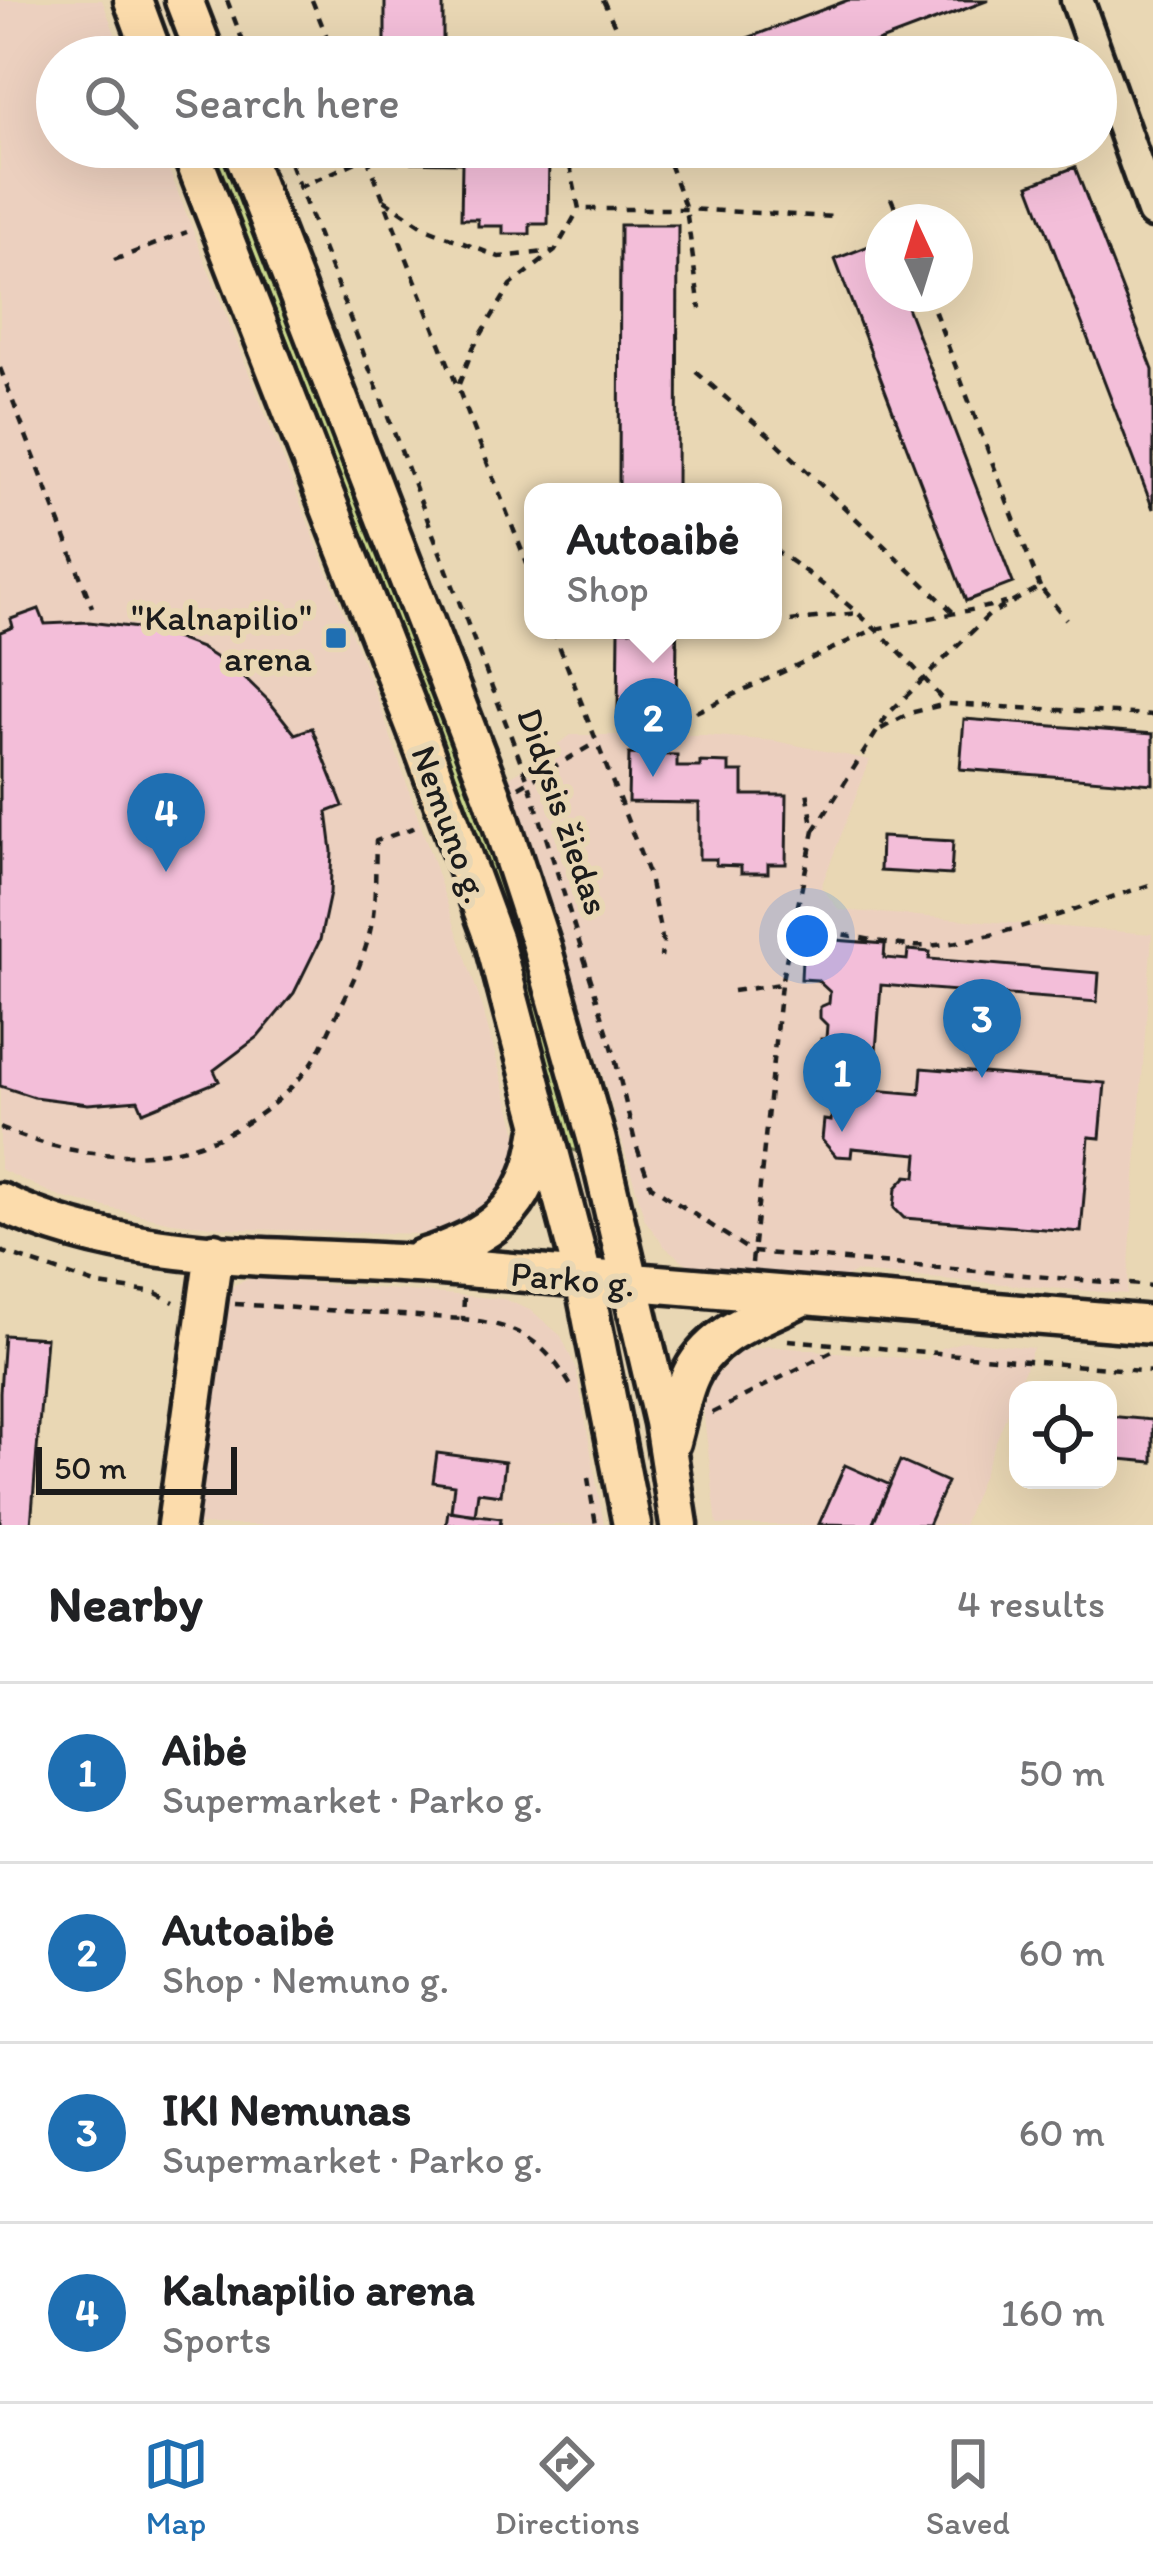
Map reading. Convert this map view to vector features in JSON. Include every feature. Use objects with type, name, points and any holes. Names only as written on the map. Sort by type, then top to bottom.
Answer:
[{"type":"main road","points":[[133,0],[146,36]]},
{"type":"main road","points":[[184,0],[198,36]]},
{"type":"main road","name":"Nemuno g.","points":[[197,168],[494,941],[584,1280],[632,1525]]},
{"type":"main road","name":"Nemuno g.","points":[[249,168],[493,797],[542,947],[672,1437],[679,1525]]},
{"type":"main road","points":[[406,1264],[467,1244],[505,1216],[531,1177],[542,1119]]},
{"type":"main road","name":"Parko g.","points":[[0,1202],[71,1229],[135,1244],[1153,1325]]},
{"type":"main road","points":[[176,1525],[214,1252]]},
{"type":"main road","points":[[672,1437],[689,1379],[704,1352],[725,1335],[800,1298]]},
{"type":"street","points":[[1077,0],[1091,36]]},
{"type":"street","points":[[1117,100],[1146,172],[1153,212]]},
{"type":"path","points":[[226,0],[241,36]]},
{"type":"path","points":[[312,0],[327,36]]},
{"type":"path","points":[[603,0],[619,36]]},
{"type":"path","name":"Didysis žiedas","points":[[292,168],[529,783],[614,1050],[635,1142],[651,1186],[752,1252]]},
{"type":"path","points":[[371,168],[524,556]]},
{"type":"path","points":[[458,388],[473,348],[511,285],[556,251],[579,209],[570,168]]},
{"type":"path","points":[[671,168],[686,209],[700,310]]},
{"type":"path","points":[[891,198],[894,204]]},
{"type":"path","points":[[384,200],[428,229],[499,256],[556,251]]},
{"type":"path","points":[[579,209],[833,217]]},
{"type":"path","points":[[935,312],[1040,587],[1066,619]]},
{"type":"path","points":[[0,368],[92,607]]},
{"type":"path","points":[[696,372],[768,434],[954,613]]},
{"type":"path","points":[[782,555],[830,587],[946,704]]},
{"type":"path","points":[[1040,587],[989,615],[888,714],[814,831],[781,984],[752,1252],[1153,1286]]},
{"type":"path","points":[[696,712],[875,629],[1014,601]]},
{"type":"path","points":[[782,621],[857,613]]},
{"type":"path","points":[[557,639],[648,873],[662,957]]},
{"type":"path","points":[[876,731],[910,713],[946,704],[1153,715]]},
{"type":"path","points":[[493,797],[529,783],[597,742]]},
{"type":"path","points":[[807,791],[814,831]]},
{"type":"path","points":[[0,1128],[45,1147],[112,1157],[150,1156],[202,1145],[264,1110],[310,1066],[356,978],[373,918],[376,841],[449,815]]},
{"type":"path","points":[[790,934],[811,928],[919,946],[958,943],[1153,884]]},
{"type":"path","points":[[733,991],[781,984]]},
{"type":"path","points":[[465,1268],[463,1319],[523,1333],[550,1354],[571,1385]]},
{"type":"path","points":[[770,1339],[1153,1372]]},
{"type":"path","points":[[672,1437],[843,1345]]},
{"type":"shaded area","points":[[0,0],[102,0],[116,36],[36,36],[36,168],[168,168],[381,708],[480,1000],[523,1167],[501,1206],[454,1235],[243,1229],[172,1222],[60,1197],[0,1169]]},
{"type":"shaded area","points":[[571,735],[705,735],[775,741],[870,760],[821,887],[839,910],[1152,934],[1127,1294],[855,1272],[831,1286],[736,1278],[691,1267],[665,1247],[645,1220],[558,923],[507,779]]},
{"type":"shaded area","points":[[251,1278],[504,1299],[532,1311],[561,1336],[576,1368],[604,1525],[189,1525],[226,1296],[234,1285]]},
{"type":"shaded area","points":[[965,1341],[1033,1348],[1020,1381],[1009,1381],[1009,1409],[963,1525],[717,1525],[703,1408],[714,1377],[740,1352],[768,1346],[926,1360],[941,1348]]},
{"type":"green space","points":[[220,168],[233,168],[483,812],[584,1149],[580,1152],[570,1149],[519,960],[472,819]]},
{"type":"building","points":[[385,0],[443,0],[443,36],[385,36]]},
{"type":"building","points":[[848,0],[989,0],[894,36],[753,36]]},
{"type":"building","points":[[462,168],[549,168],[548,224],[530,224],[530,234],[503,234],[503,226],[478,226],[478,219],[461,219]]},
{"type":"building","points":[[1075,168],[1153,370],[1153,509],[1029,185]]},
{"type":"building","points":[[620,225],[678,225],[677,483],[619,483]]},
{"type":"building","points":[[865,248],[865,312],[909,312],[1013,583],[966,601],[835,259]]},
{"type":"building","points":[[39,609],[45,624],[89,622],[154,630],[201,648],[240,673],[295,734],[312,728],[343,806],[327,812],[330,893],[320,940],[294,993],[258,1037],[214,1070],[219,1081],[143,1112],[138,1100],[88,1104],[34,1097],[0,1086],[0,632],[13,627],[11,619]]},
{"type":"building","points":[[619,639],[677,639],[676,712],[618,712]]},
{"type":"building","points":[[964,719],[1153,734],[1153,784],[960,769]]},
{"type":"building","points":[[629,754],[677,755],[677,767],[729,763],[729,772],[743,772],[743,795],[787,795],[786,864],[768,864],[768,873],[741,873],[741,866],[699,859],[699,803],[628,802]]},
{"type":"building","points":[[881,837],[953,841],[951,875],[880,871]]},
{"type":"building","points":[[809,931],[823,932],[823,939],[885,944],[884,958],[907,960],[908,950],[930,952],[929,959],[1099,973],[1097,1002],[881,985],[873,1090],[920,1094],[922,1068],[1105,1083],[1100,1138],[1089,1137],[1081,1232],[904,1218],[894,1208],[896,1188],[907,1176],[916,1177],[918,1154],[852,1148],[851,1157],[836,1156],[822,1140],[824,1120],[831,1121],[833,1093],[818,1073],[827,1025],[820,1018],[820,1007],[829,1003],[830,992],[817,980],[801,979],[802,958],[793,957],[794,942]]},
{"type":"building","points":[[4,1335],[46,1338],[31,1525],[0,1525]]},
{"type":"building","points":[[1117,1417],[1153,1420],[1153,1462],[1117,1459]]},
{"type":"building","points":[[437,1453],[505,1462],[501,1495],[478,1492],[475,1515],[451,1511],[454,1485],[433,1482]]},
{"type":"building","points":[[900,1461],[947,1482],[928,1525],[872,1525]]},
{"type":"building","points":[[845,1465],[890,1485],[872,1525],[819,1524]]},
{"type":"building","points":[[448,1511],[501,1518],[500,1525],[446,1525]]},
{"type":"place","name":"\"Kalnapilio\" arena","points":[[336,638]]},
{"type":"place","name":"Autoaibė","points":[[653,777]]},
{"type":"place","name":"Kalnapilio arena","points":[[166,872]]},
{"type":"place","name":"IKI Nemunas","points":[[982,1078]]},
{"type":"place","name":"Aibė","points":[[842,1132]]}]
